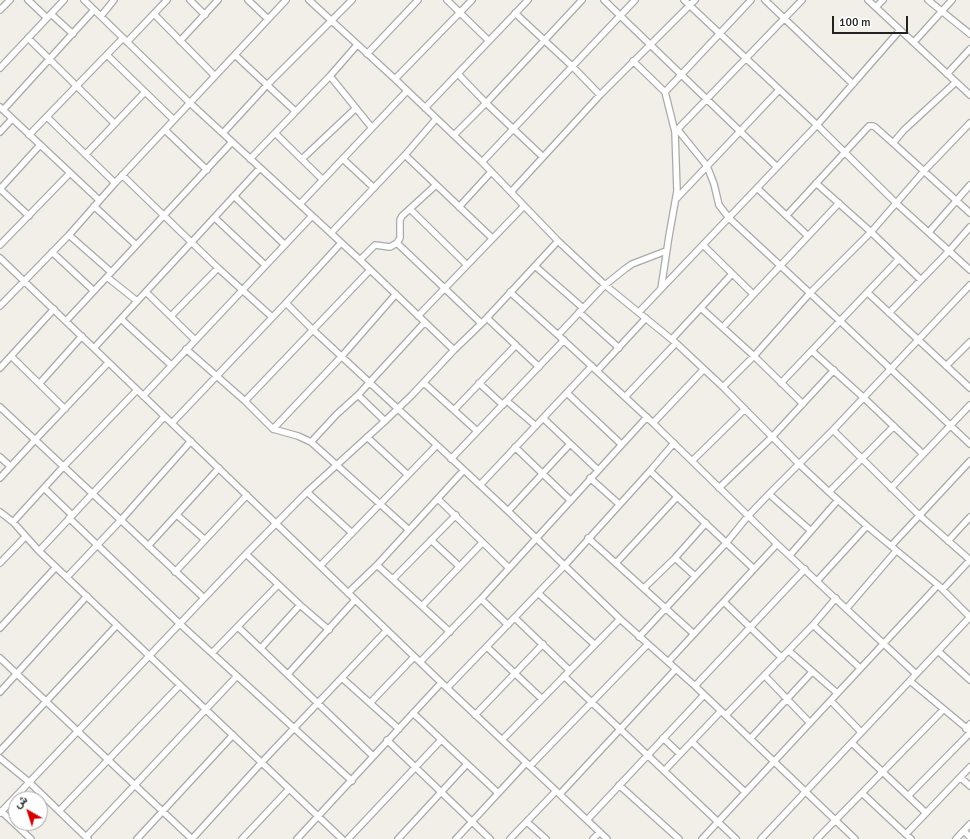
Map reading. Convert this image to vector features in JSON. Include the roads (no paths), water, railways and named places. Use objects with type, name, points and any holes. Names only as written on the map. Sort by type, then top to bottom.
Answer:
[{"type":"street","points":[[0,10],[10,0]]},
{"type":"street","points":[[28,0],[73,34]]},
{"type":"street","points":[[0,68],[64,0]]},
{"type":"street","points":[[84,0],[190,103],[360,260],[454,350]]},
{"type":"street","points":[[101,16],[114,0]]},
{"type":"street","points":[[29,135],[107,55],[154,14],[167,0]]},
{"type":"street","points":[[190,0],[205,15]]},
{"type":"street","points":[[180,42],[218,0]]},
{"type":"street","points":[[248,0],[268,19]]},
{"type":"street","points":[[0,306],[286,0]]},
{"type":"street","points":[[309,0],[454,135],[512,192],[558,241],[605,285],[674,341],[723,386],[772,437],[829,492],[896,551],[941,587],[970,617],[761,839]]},
{"type":"street","points":[[223,133],[352,0]]},
{"type":"street","points":[[367,54],[418,0]]},
{"type":"street","points":[[447,0],[489,40]]},
{"type":"street","points":[[395,79],[472,0]]},
{"type":"street","points":[[425,108],[528,0]]},
{"type":"street","points":[[454,135],[486,103],[582,0]]},
{"type":"street","points":[[604,0],[776,167]]},
{"type":"street","points":[[482,162],[635,0]]},
{"type":"street","points":[[684,0],[746,57],[896,203],[970,270]]},
{"type":"street","points":[[512,192],[600,95],[694,0]]},
{"type":"street","points":[[665,92],[751,0]]},
{"type":"street","points":[[765,0],[853,84]]},
{"type":"street","points":[[677,131],[802,0]]},
{"type":"street","points":[[868,0],[970,95]]},
{"type":"street","points":[[876,7],[883,0]]},
{"type":"street","points":[[928,0],[970,34]]},
{"type":"street","points":[[914,42],[952,0]]},
{"type":"street","points":[[94,10],[50,59],[2,108],[40,146],[99,200]]},
{"type":"street","points":[[154,14],[215,76]]},
{"type":"street","points":[[515,14],[573,67],[600,95]]},
{"type":"street","points":[[639,312],[817,125],[900,30]]},
{"type":"street","points":[[28,38],[114,124]]},
{"type":"street","points":[[250,159],[330,76],[357,45]]},
{"type":"street","points":[[947,74],[970,49]]},
{"type":"street","points":[[107,55],[174,120]]},
{"type":"street","points":[[235,55],[295,111]]},
{"type":"street","points":[[633,61],[665,92],[677,131],[676,198],[666,251],[661,289]]},
{"type":"street","points":[[458,74],[543,157]]},
{"type":"street","points":[[330,76],[372,128]]},
{"type":"street","points":[[893,143],[904,130],[956,82]]},
{"type":"street","points":[[676,198],[779,90]]},
{"type":"street","points":[[300,204],[407,91]]},
{"type":"street","points":[[86,154],[145,92]]},
{"type":"street","points":[[302,159],[356,108]]},
{"type":"street","points":[[47,117],[115,182]]},
{"type":"street","points":[[0,132],[12,119]]},
{"type":"street","points":[[331,233],[436,119]]},
{"type":"street","points":[[723,386],[754,356],[810,293],[871,232],[924,171],[970,123]]},
{"type":"street","points":[[786,215],[871,126],[875,127],[970,213]]},
{"type":"street","points":[[165,130],[207,170]]},
{"type":"street","points":[[677,131],[707,166],[714,182],[719,205],[729,218],[781,265],[970,444]]},
{"type":"street","points":[[275,133],[323,180]]},
{"type":"street","points":[[66,321],[232,142]]},
{"type":"street","points":[[30,216],[0,189],[40,146]]},
{"type":"street","points":[[404,155],[492,238]]},
{"type":"street","points":[[343,159],[374,188]]},
{"type":"street","points":[[94,348],[260,168]]},
{"type":"street","points":[[459,207],[492,172]]},
{"type":"street","points":[[0,245],[30,216],[70,173]]},
{"type":"street","points":[[122,175],[218,268],[272,317]]},
{"type":"street","points":[[816,183],[871,232],[921,280]]},
{"type":"street","points":[[360,260],[375,245],[390,247],[397,243],[400,235],[401,218],[436,185]]},
{"type":"street","points":[[929,232],[970,185]]},
{"type":"street","points":[[758,188],[808,236]]},
{"type":"street","points":[[234,196],[285,244]]},
{"type":"street","points":[[723,328],[838,203]]},
{"type":"street","points":[[94,206],[136,245]]},
{"type":"street","points":[[418,316],[524,206]]},
{"type":"street","points":[[410,209],[467,265]]},
{"type":"street","points":[[143,396],[312,216]]},
{"type":"street","points":[[215,218],[265,265]]},
{"type":"street","points":[[889,312],[949,251],[970,227]]},
{"type":"street","points":[[68,235],[137,302]]},
{"type":"street","points":[[31,839],[1,812],[276,523],[307,492],[385,421],[424,383],[454,350],[487,318],[558,241]]},
{"type":"street","points":[[172,423],[341,243]]},
{"type":"street","points":[[397,243],[482,323]]},
{"type":"street","points":[[703,245],[753,294]]},
{"type":"street","points":[[558,335],[605,285],[628,267],[666,251]]},
{"type":"street","points":[[52,252],[94,291]]},
{"type":"street","points":[[0,258],[441,683],[607,839]]},
{"type":"street","points":[[781,383],[899,259]]},
{"type":"street","points":[[535,266],[619,348]]},
{"type":"street","points":[[171,316],[218,268]]},
{"type":"street","points":[[245,401],[370,270]]},
{"type":"street","points":[[625,397],[732,274]]},
{"type":"street","points":[[639,637],[727,542],[748,516],[864,398],[970,285]]},
{"type":"street","points":[[146,292],[195,340]]},
{"type":"street","points":[[510,292],[647,417],[777,544],[916,674]]},
{"type":"street","points":[[868,293],[970,388]]},
{"type":"street","points":[[273,429],[342,356],[396,294]]},
{"type":"street","points":[[286,303],[508,511],[639,637],[695,686],[774,760],[805,792],[855,839]]},
{"type":"street","points":[[701,308],[754,356],[803,404]]},
{"type":"street","points":[[0,368],[54,309]]},
{"type":"street","points":[[487,318],[539,367]]},
{"type":"street","points":[[597,371],[646,318]]},
{"type":"street","points":[[121,319],[171,365]]},
{"type":"street","points":[[311,442],[337,414],[358,395],[425,322]]},
{"type":"street","points":[[40,383],[82,336]]},
{"type":"street","points":[[451,459],[564,340]]},
{"type":"street","points":[[946,366],[970,342]]},
{"type":"street","points":[[454,410],[516,345]]},
{"type":"street","points":[[186,349],[245,401],[273,429],[298,436],[311,442],[409,530]]},
{"type":"street","points":[[812,351],[923,454]]},
{"type":"street","points":[[11,356],[65,409]]},
{"type":"street","points":[[0,478],[108,363]]},
{"type":"street","points":[[480,485],[592,366]]},
{"type":"street","points":[[653,423],[704,369]]},
{"type":"street","points":[[719,488],[772,437],[834,370]]},
{"type":"street","points":[[424,383],[477,431]]},
{"type":"street","points":[[479,383],[536,426]]},
{"type":"street","points":[[13,522],[63,467],[137,390]]},
{"type":"street","points":[[567,393],[622,444]]},
{"type":"street","points":[[358,395],[385,421]]},
{"type":"street","points":[[891,488],[970,405]]},
{"type":"street","points":[[0,408],[204,598]]},
{"type":"street","points":[[692,461],[745,409]]},
{"type":"street","points":[[39,551],[91,493],[164,416]]},
{"type":"street","points":[[420,662],[481,599],[647,417]]},
{"type":"street","points":[[543,418],[598,470]]},
{"type":"street","points":[[829,492],[894,426]]},
{"type":"street","points":[[702,839],[774,760],[838,694],[860,668],[970,560],[919,515],[860,459],[833,430]]},
{"type":"street","points":[[367,436],[408,475]]},
{"type":"street","points":[[67,577],[98,545],[191,441]]},
{"type":"street","points":[[447,688],[515,618],[674,443]]},
{"type":"street","points":[[508,511],[543,475],[570,444]]},
{"type":"street","points":[[320,566],[437,445]]},
{"type":"street","points":[[515,447],[570,500]]},
{"type":"street","points":[[0,457],[10,466]]},
{"type":"street","points":[[891,546],[970,461]]},
{"type":"street","points":[[148,546],[219,468]]},
{"type":"street","points":[[348,593],[377,565],[464,470]]},
{"type":"street","points":[[650,471],[754,569]]},
{"type":"street","points":[[590,478],[619,504]]},
{"type":"street","points":[[44,488],[98,545],[180,624],[352,781]]},
{"type":"street","points":[[307,492],[352,533]]},
{"type":"street","points":[[769,494],[811,531]]},
{"type":"street","points":[[175,572],[204,539],[247,495]]},
{"type":"street","points":[[616,563],[677,497]]},
{"type":"street","points":[[438,499],[509,568]]},
{"type":"street","points":[[790,555],[838,500]]},
{"type":"street","points":[[0,512],[13,522],[39,551],[342,839]]},
{"type":"street","points":[[177,515],[204,539]]},
{"type":"street","points":[[393,579],[456,515]]},
{"type":"street","points":[[948,541],[970,517]]},
{"type":"street","points":[[644,588],[675,558],[706,523]]},
{"type":"street","points":[[817,581],[867,526]]},
{"type":"street","points":[[0,563],[25,537]]},
{"type":"street","points":[[588,538],[694,634]]},
{"type":"street","points":[[431,540],[459,566]]},
{"type":"street","points":[[422,606],[482,543]]},
{"type":"street","points":[[668,662],[777,544]]},
{"type":"street","points":[[847,608],[896,551]]},
{"type":"street","points":[[246,554],[328,630]]},
{"type":"street","points":[[675,558],[695,576]]},
{"type":"street","points":[[377,565],[450,632]]},
{"type":"street","points":[[0,628],[56,567]]},
{"type":"street","points":[[695,686],[805,570]]},
{"type":"street","points":[[212,653],[278,585]]},
{"type":"street","points":[[538,593],[594,644]]},
{"type":"street","points":[[0,692],[87,596]]},
{"type":"street","points":[[664,771],[692,742],[765,676],[836,598]]},
{"type":"street","points":[[481,599],[508,625]]},
{"type":"street","points":[[288,674],[355,600]]},
{"type":"street","points":[[724,602],[782,658]]},
{"type":"street","points":[[261,648],[300,605]]},
{"type":"street","points":[[515,618],[569,670]]},
{"type":"street","points":[[502,740],[620,619]]},
{"type":"street","points":[[0,751],[117,625]]},
{"type":"street","points":[[813,625],[860,668]]},
{"type":"street","points":[[238,627],[373,756]]},
{"type":"street","points":[[0,658],[192,839],[262,762],[387,630]]},
{"type":"street","points":[[475,715],[542,644]]},
{"type":"street","points":[[456,839],[498,793],[591,703],[648,644]]},
{"type":"street","points":[[487,647],[542,699]]},
{"type":"street","points":[[789,651],[838,694]]},
{"type":"street","points":[[938,651],[970,680]]},
{"type":"street","points":[[370,703],[414,657]]},
{"type":"street","points":[[510,839],[620,729],[676,669]]},
{"type":"street","points":[[750,739],[812,672]]},
{"type":"street","points":[[0,758],[28,782],[87,838],[134,785],[237,676]]},
{"type":"street","points":[[564,676],[736,839]]},
{"type":"street","points":[[765,676],[810,723]]},
{"type":"street","points":[[342,678],[399,728]]},
{"type":"street","points":[[908,796],[969,729],[943,710],[910,681]]},
{"type":"street","points":[[297,839],[441,683]]},
{"type":"street","points":[[59,811],[180,685]]},
{"type":"street","points":[[587,820],[704,695]]},
{"type":"street","points":[[830,701],[861,732]]},
{"type":"street","points":[[817,839],[943,710]]},
{"type":"street","points":[[413,714],[498,793]]},
{"type":"street","points":[[137,839],[233,735]]},
{"type":"street","points":[[663,738],[680,754]]},
{"type":"street","points":[[387,740],[490,839]]},
{"type":"street","points":[[348,839],[441,740]]},
{"type":"street","points":[[692,742],[745,792]]},
{"type":"street","points":[[852,743],[926,813]]},
{"type":"street","points":[[398,839],[467,764]]},
{"type":"street","points":[[862,793],[909,837],[926,813],[970,767]]},
{"type":"street","points":[[961,778],[970,786]]},
{"type":"street","points":[[619,785],[679,839]]},
{"type":"street","points":[[242,839],[289,789]]},
{"type":"street","points":[[527,822],[546,839]]},
{"type":"street","points":[[956,839],[970,824]]},
{"type":"street","points":[[964,831],[970,837]]},
{"type":"street","points":[[593,839],[600,832]]}]
